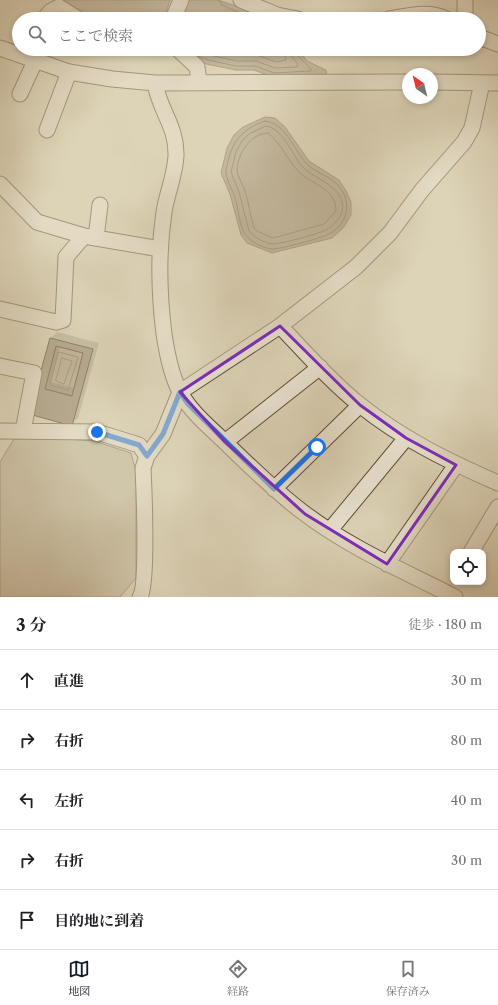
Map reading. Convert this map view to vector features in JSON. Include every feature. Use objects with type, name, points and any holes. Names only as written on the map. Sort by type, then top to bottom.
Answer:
[{"type":"street","points":[[176,12],[181,0]]},
{"type":"street","points":[[241,0],[270,12]]},
{"type":"street","points":[[465,0],[465,12]]},
{"type":"street","points":[[50,12],[56,3],[68,12]]},
{"type":"street","points":[[486,40],[498,44]]},
{"type":"street","points":[[0,48],[12,50]]},
{"type":"street","points":[[26,56],[36,61],[69,72],[155,84],[199,82],[402,82]]},
{"type":"street","points":[[185,56],[197,67],[199,82]]},
{"type":"street","points":[[20,94],[36,61]]},
{"type":"street","points":[[47,130],[69,72]]},
{"type":"street","points":[[438,82],[498,83]]},
{"type":"street","points":[[140,597],[142,594],[144,571],[143,468],[147,456],[163,434],[180,392],[280,326],[356,268],[390,233],[422,190],[464,142],[472,128],[482,83]]},
{"type":"street","points":[[155,84],[156,94],[173,131],[176,157],[165,209],[160,249],[160,272],[164,334],[174,377],[180,392],[188,404],[225,442],[274,489],[305,514],[387,564],[452,591]]},
{"type":"street","points":[[0,184],[36,222],[90,237],[160,249]]},
{"type":"street","points":[[0,309],[56,322],[63,320],[66,256],[90,237],[100,204]]},
{"type":"street","points":[[280,326],[360,405],[406,438],[456,464],[498,483]]},
{"type":"street","points":[[0,366],[34,372],[23,431]]},
{"type":"street","points":[[225,442],[320,367]]},
{"type":"street","points":[[274,489],[360,405]]},
{"type":"street","points":[[0,431],[97,432],[139,445],[147,456]]},
{"type":"street","points":[[330,530],[406,438]]},
{"type":"street","points":[[387,564],[456,464]]},
{"type":"street","points":[[474,549],[498,507]]},
{"type":"highlighted area","points":[[280,326],[360,405],[406,438],[456,465],[387,564],[305,514],[225,442],[180,392]]},
{"type":"shaded area","points":[[51,438],[94,441],[131,453],[136,472],[136,578],[120,597],[0,597],[0,462],[14,439]]},
{"type":"water","points":[[60,0],[170,0],[166,12],[81,12]]},
{"type":"water","points":[[187,0],[218,0],[249,12],[181,12]]},
{"type":"water","points":[[191,56],[303,56],[307,61],[326,70],[327,75],[273,77],[254,70],[236,70],[206,64]]},
{"type":"water","points":[[265,117],[275,118],[285,127],[309,161],[339,180],[346,191],[351,202],[351,215],[343,228],[332,238],[272,253],[247,243],[241,235],[230,194],[221,173],[227,148],[234,135],[243,127]]},
{"type":"water","points":[[56,346],[83,353],[72,396],[45,389]]},
{"type":"building","points":[[50,338],[93,349],[72,426],[29,414]],"holes":[[[56,346],[83,353],[72,396],[45,389]]]},
{"type":"route","points":[[97,432],[139,445],[147,456],[163,434],[180,392],[188,404],[274,489],[317,447]]}]
